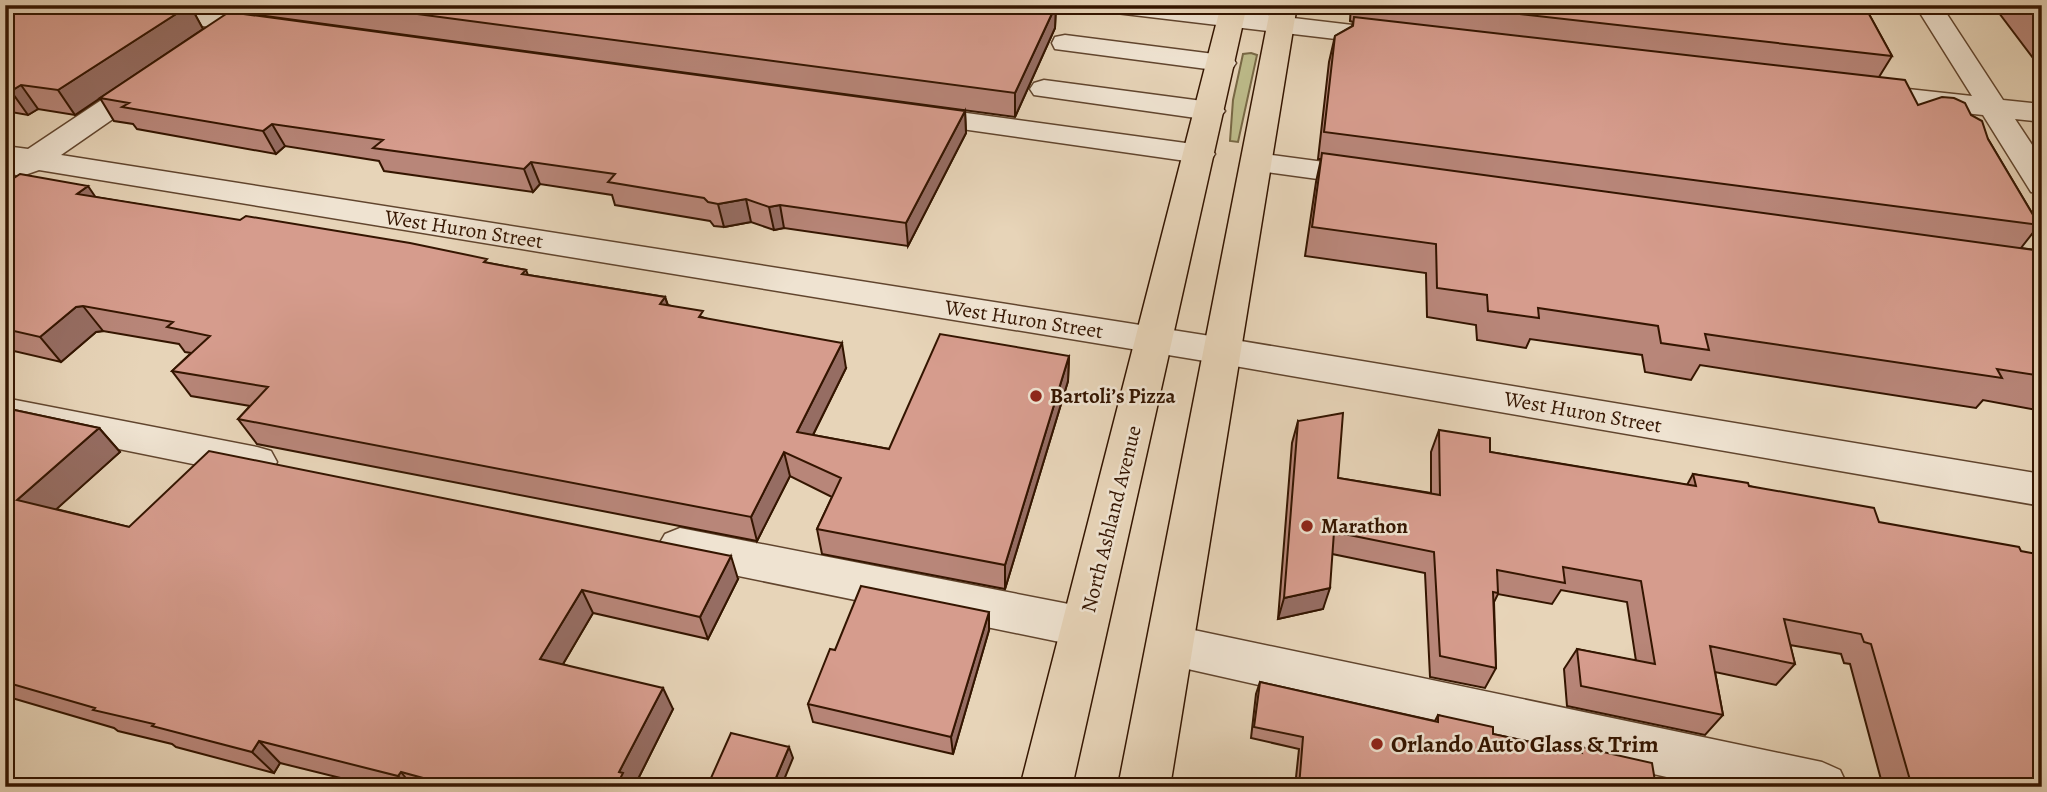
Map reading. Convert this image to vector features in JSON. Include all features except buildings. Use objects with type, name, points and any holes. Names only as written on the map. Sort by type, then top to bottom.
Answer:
[{"type":"main road","name":"North Ashland Avenue","points":[[1045,787],[1233,12]]},
{"type":"main road","points":[[1144,787],[1282,15]]},
{"type":"street","points":[[108,5],[301,31]]},
{"type":"street","points":[[5,178],[19,157],[190,53],[260,5]]},
{"type":"street","points":[[1116,5],[1282,15],[1421,41]]},
{"type":"street","points":[[1928,5],[2042,185]]},
{"type":"street","points":[[1065,43],[1222,64]]},
{"type":"street","points":[[1044,89],[1210,111]]},
{"type":"street","points":[[1830,89],[2042,113]]},
{"type":"street","points":[[883,111],[1200,154]]},
{"type":"street","name":"West Huron Street","points":[[19,157],[1223,351],[2042,490]]},
{"type":"street","points":[[1256,162],[1404,182]]},
{"type":"street","points":[[5,411],[293,469]]},
{"type":"street","points":[[636,538],[1084,627]]},
{"type":"street","points":[[1170,645],[1822,787]]},
{"type":"shaded area","points":[[1243,54],[1257,55],[1238,142],[1230,141],[1233,100]]},
{"type":"place","name":"Bartoli’s Pizza","points":[[1036,396]]},
{"type":"place","name":"Marathon","points":[[1307,526]]},
{"type":"place","name":"Orlando Auto Glass & Trim","points":[[1377,744]]}]
